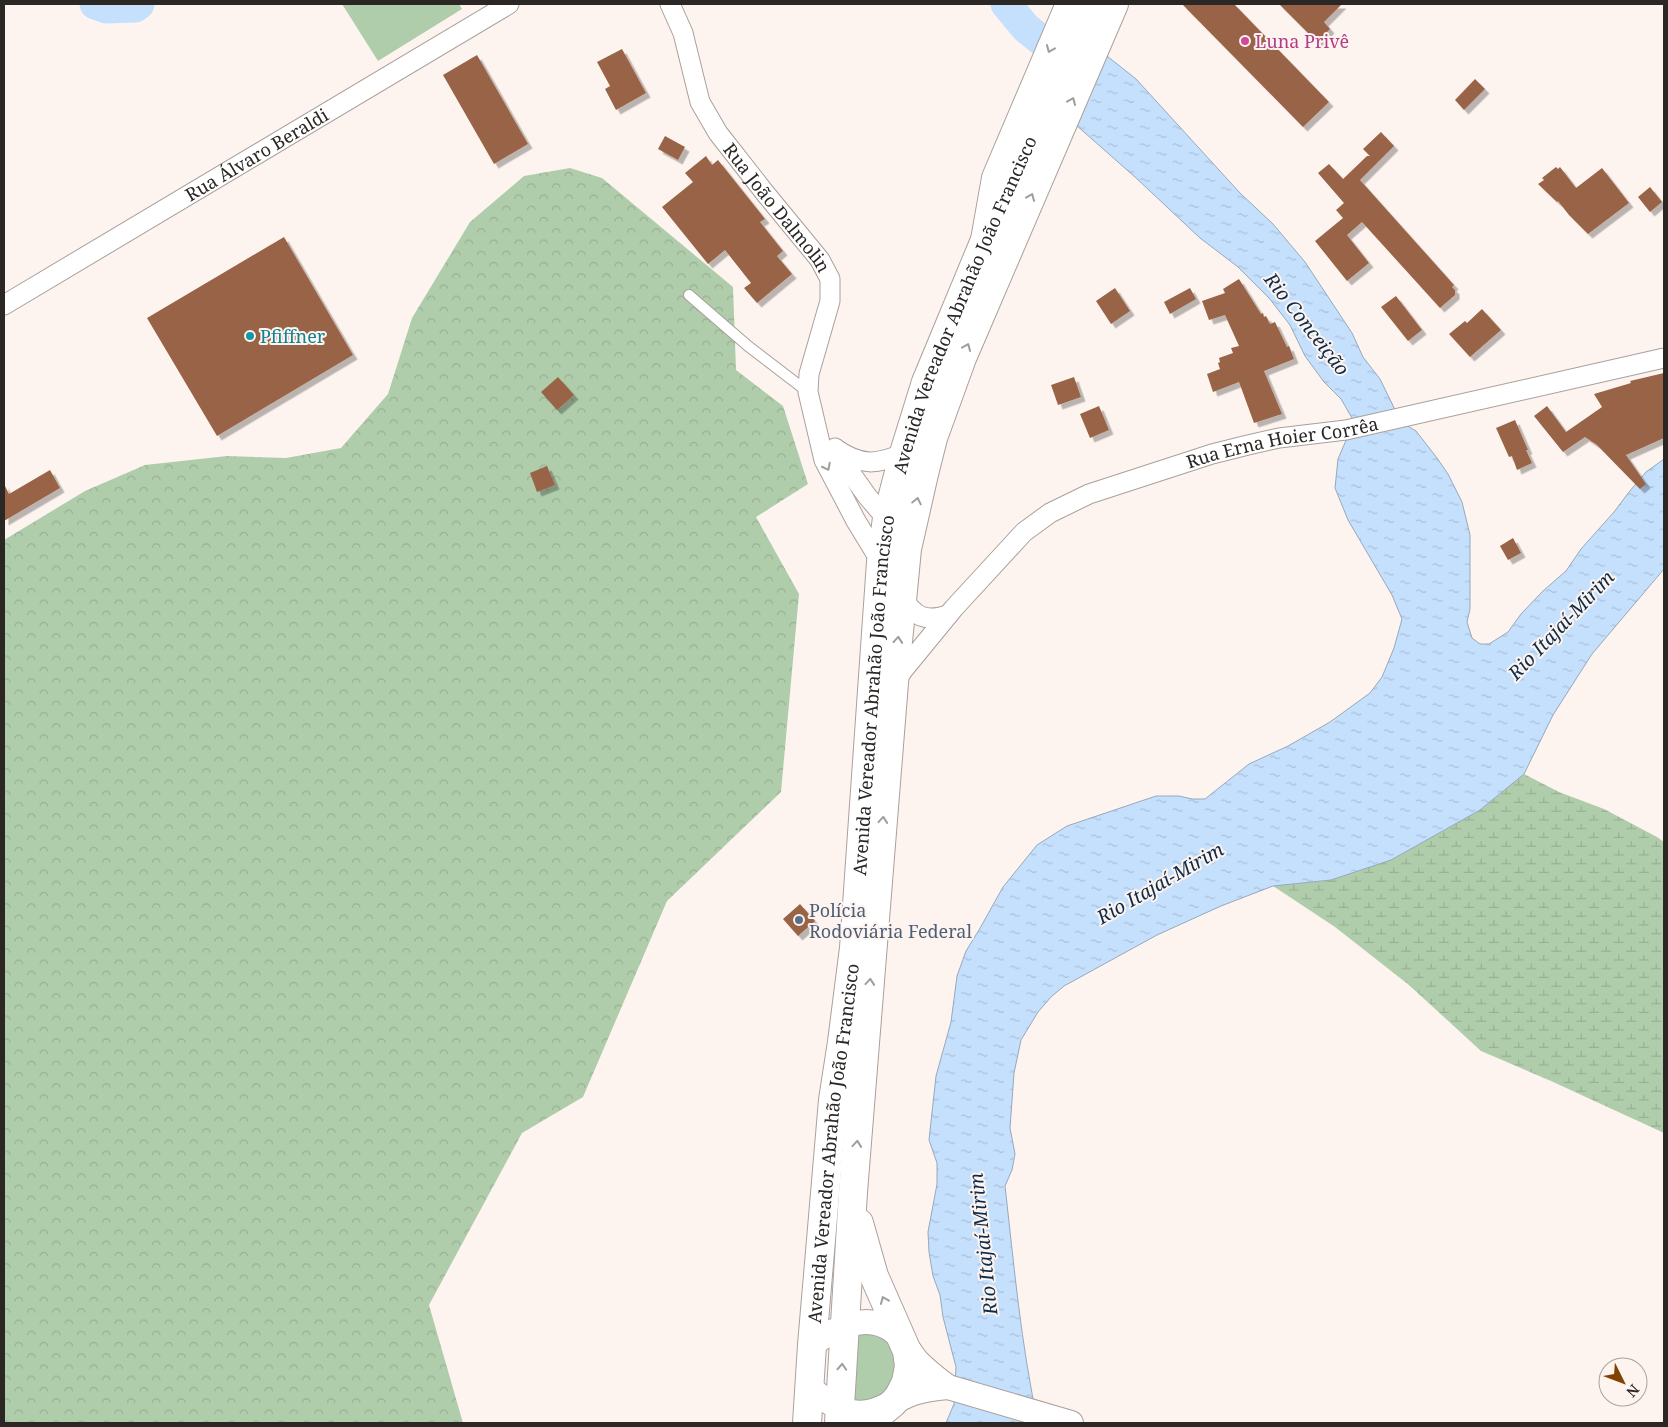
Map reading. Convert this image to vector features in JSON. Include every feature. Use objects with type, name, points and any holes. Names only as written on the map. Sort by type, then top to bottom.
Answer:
[{"type":"main road","points":[[1033,137],[1093,8]]},
{"type":"main road","name":"Avenida Vereador Abrahão João Francisco","points":[[839,1416],[853,1192],[894,683],[907,549],[924,474],[947,398],[962,358],[1033,137],[1093,8]]},
{"type":"main road","name":"Avenida Vereador Abrahão João Francisco","points":[[806,1423],[833,1100],[854,948],[881,562],[887,518],[904,453],[926,382],[985,240],[996,178],[1033,137]]},
{"type":"main road","points":[[853,1192],[871,1268],[909,1358],[908,1374],[903,1389],[893,1403],[869,1423]]},
{"type":"street","name":"Rua Álvaro Beraldi","points":[[4,305],[509,4]]},
{"type":"street","name":"Rua João Dalmolin","points":[[670,4],[683,33],[700,102],[718,133],[820,260],[830,279],[830,302],[809,374],[808,392],[824,460],[856,521],[881,562]]},
{"type":"street","name":"Rua Erna Hoier Corrêa","points":[[894,683],[904,668],[948,616],[1024,532],[1061,507],[1089,494],[1221,452],[1278,438],[1346,430],[1664,358]]},
{"type":"street","name":"Rua João Dalmolin","points":[[815,420],[856,482],[901,536],[907,549]]},
{"type":"street","name":"Rua João Dalmolin","points":[[835,448],[853,459],[867,463],[882,462],[904,453]]},
{"type":"street","points":[[902,597],[916,614],[926,619],[948,616]]},
{"type":"street","points":[[812,1345],[844,1326],[861,1322],[878,1324],[893,1331],[922,1365],[954,1389]]},
{"type":"street","points":[[809,1387],[829,1403],[839,1416],[856,1412],[871,1412],[923,1390],[954,1389],[1071,1423]]},
{"type":"lane","points":[[689,295],[748,346],[808,392]]},
{"type":"green space","points":[[342,4],[459,4],[462,9],[378,61]]},
{"type":"green space","points":[[570,168],[602,178],[733,287],[736,370],[783,406],[808,484],[756,517],[799,594],[781,792],[667,901],[583,1097],[522,1133],[429,1305],[463,1423],[4,1423],[4,540],[85,491],[145,465],[227,456],[286,458],[341,448],[388,394],[412,318],[470,222],[524,176]]},
{"type":"green space","points":[[1524,774],[1559,792],[1604,809],[1664,842],[1664,1133],[1481,1051],[1409,985],[1335,927],[1273,886],[1331,880],[1480,810]]},
{"type":"green space","points":[[855,1329],[883,1337],[890,1344],[895,1356],[896,1370],[892,1385],[879,1399],[857,1404],[845,1397]]},
{"type":"water","name":"Rio Itajaí-Mirim","points":[[1107,56],[1136,79],[1240,193],[1273,224],[1305,262],[1352,333],[1363,357],[1380,379],[1401,422],[1416,431],[1448,474],[1462,502],[1470,535],[1470,609],[1467,622],[1472,638],[1480,644],[1489,644],[1508,632],[1521,614],[1566,571],[1581,549],[1646,472],[1664,459],[1664,569],[1592,654],[1553,715],[1524,774],[1480,810],[1391,860],[1331,880],[1273,886],[1221,906],[1157,935],[1064,986],[1038,1012],[1021,1040],[1014,1073],[1010,1128],[1015,1154],[1012,1170],[1005,1186],[1022,1335],[1038,1423],[946,1423],[954,1404],[956,1367],[943,1317],[940,1295],[933,1276],[929,1252],[928,1232],[937,1184],[937,1163],[929,1140],[936,1076],[951,1022],[957,976],[966,951],[1003,887],[1037,845],[1067,826],[1156,796],[1205,799],[1249,764],[1288,746],[1330,722],[1370,693],[1382,677],[1394,648],[1402,619],[1392,595],[1348,520],[1335,488],[1338,459],[1347,438],[1352,418],[1341,399],[1324,382],[1305,356],[1290,325],[1269,298],[1238,267],[1200,238],[1076,125]]},
{"type":"building","points":[[1182,4],[1234,4],[1329,102],[1303,127]]},
{"type":"building","points":[[1279,4],[1342,4],[1324,22],[1330,29],[1317,42]]},
{"type":"building","points":[[622,49],[646,93],[616,110],[605,89],[610,86],[597,62]]},
{"type":"building","points":[[477,55],[528,144],[494,164],[443,75]]},
{"type":"building","points":[[1475,79],[1485,89],[1464,110],[1455,100]]},
{"type":"building","points":[[1381,132],[1394,146],[1360,180],[1454,285],[1452,287],[1455,290],[1455,295],[1440,308],[1362,222],[1347,235],[1369,263],[1347,281],[1315,241],[1343,218],[1336,210],[1344,203],[1318,173],[1329,164],[1343,179],[1367,156],[1370,156],[1363,149]]},
{"type":"building","points":[[665,136],[685,147],[678,160],[658,149]]},
{"type":"building","points":[[706,156],[712,165],[718,160],[765,219],[760,222],[783,251],[777,256],[792,274],[757,303],[744,288],[751,283],[725,250],[708,264],[662,207],[693,182],[685,173]]},
{"type":"building","points":[[1556,167],[1558,169],[1560,167],[1576,188],[1602,168],[1629,203],[1588,234],[1558,201],[1538,184],[1544,180],[1542,178]]},
{"type":"building","points":[[1650,187],[1662,202],[1650,212],[1638,197]]},
{"type":"building","name":"Pfiffner","points":[[284,237],[353,355],[217,436],[147,318]]},
{"type":"building","points":[[1239,279],[1261,314],[1263,313],[1264,317],[1266,316],[1270,324],[1275,322],[1294,359],[1264,371],[1282,414],[1254,423],[1239,382],[1213,392],[1207,374],[1220,369],[1219,358],[1233,353],[1231,348],[1239,346],[1225,315],[1209,320],[1202,301],[1225,293],[1223,289]]},
{"type":"building","points":[[1115,288],[1130,311],[1111,324],[1096,301]]},
{"type":"building","points":[[1190,288],[1196,299],[1170,314],[1164,302]]},
{"type":"building","points":[[1396,296],[1422,330],[1408,341],[1381,307]]},
{"type":"building","points":[[1482,309],[1501,330],[1470,357],[1449,334],[1465,321],[1467,323]]},
{"type":"building","points":[[1664,373],[1664,438],[1626,455],[1646,484],[1640,489],[1597,445],[1585,437],[1563,452],[1534,416],[1547,406],[1566,432],[1602,407],[1594,394],[1631,383],[1630,381]]},
{"type":"building","points":[[558,377],[574,395],[557,410],[541,392]]},
{"type":"building","points":[[1074,377],[1081,397],[1058,405],[1051,385]]},
{"type":"building","points":[[1099,406],[1109,430],[1090,438],[1080,414]]},
{"type":"building","points":[[1515,420],[1532,463],[1517,470],[1512,456],[1509,457],[1496,428]]},
{"type":"building","points":[[547,466],[555,485],[537,492],[530,473]]},
{"type":"building","points":[[50,470],[60,488],[4,521],[4,484],[9,494]]},
{"type":"building","points":[[1513,538],[1521,553],[1508,560],[1500,546]]},
{"type":"building","name":"Polícia Rodoviária Federal","points":[[800,904],[815,921],[798,936],[783,919]]},
{"type":"waterway","name":"Rio Conceição","points":[[95,4],[106,8],[135,7],[139,4]]},
{"type":"waterway","name":"Rio Conceição","points":[[1006,4],[1026,28],[1074,66]]},
{"type":"place","name":"Luna Privê","points":[[1245,41]]},
{"type":"place","name":"Pfiffner","points":[[250,336]]},
{"type":"place","name":"Polícia Rodoviária Federal","points":[[799,920]]}]
